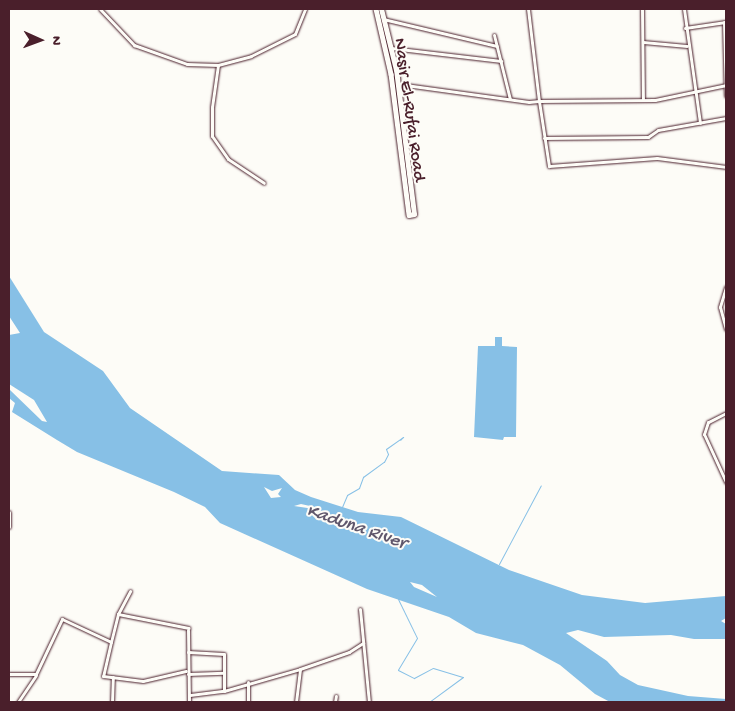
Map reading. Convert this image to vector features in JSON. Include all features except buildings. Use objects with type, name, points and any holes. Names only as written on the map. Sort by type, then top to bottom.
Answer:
[{"type":"main road","name":"Nasir El-Rufai Road","points":[[376,9],[388,56],[403,147]]},
{"type":"main road","name":"Nasir El-Rufai Road","points":[[381,9],[398,84],[403,147]]},
{"type":"main road","points":[[403,147],[414,214],[409,215]]},
{"type":"street","points":[[100,9],[134,45],[187,64],[218,65],[251,56],[295,34],[304,9]]},
{"type":"street","points":[[528,9],[549,166],[656,158],[726,167]]},
{"type":"street","points":[[642,9],[643,100]]},
{"type":"street","points":[[684,9],[687,46],[700,123]]},
{"type":"street","points":[[384,19],[497,46]]},
{"type":"street","points":[[685,28],[725,22],[726,96]]},
{"type":"street","points":[[494,35],[510,99]]},
{"type":"street","points":[[643,42],[687,46]]},
{"type":"street","points":[[391,48],[501,61]]},
{"type":"street","points":[[218,65],[212,107],[212,136],[228,159],[264,183]]},
{"type":"street","points":[[398,84],[539,101],[643,100],[726,85]]},
{"type":"street","points":[[544,138],[648,137],[658,130],[726,118]]},
{"type":"street","points":[[726,287],[720,303],[726,329]]},
{"type":"street","points":[[726,413],[708,422],[704,434],[726,482]]},
{"type":"street","points":[[9,512],[9,526]]},
{"type":"street","points":[[130,591],[118,614],[103,676],[143,681],[187,672],[224,672]]},
{"type":"street","points":[[360,609],[369,702]]},
{"type":"street","points":[[118,614],[188,629],[187,672],[189,702]]},
{"type":"street","points":[[18,702],[36,674],[62,619],[111,642]]},
{"type":"street","points":[[190,695],[224,691],[248,682],[300,669],[349,652],[363,643]]},
{"type":"street","points":[[188,652],[224,654],[224,691]]},
{"type":"street","points":[[296,702],[300,669]]},
{"type":"street","points":[[9,674],[36,674]]},
{"type":"street","points":[[112,702],[113,677]]},
{"type":"street","points":[[248,682],[248,702]]},
{"type":"street","points":[[335,702],[336,696]]},
{"type":"water","name":"Kaduna River","points":[[9,276],[44,332],[103,371],[130,408],[222,471],[279,475],[295,490],[311,497],[358,512],[401,517],[509,570],[582,595],[645,603],[726,596],[726,618],[721,621],[726,624],[726,639],[694,639],[671,635],[604,637],[578,630],[566,633],[607,661],[620,675],[638,685],[688,696],[726,699],[726,702],[610,702],[595,694],[560,665],[523,645],[476,633],[449,617],[367,589],[220,523],[205,507],[174,492],[77,452],[12,412],[15,403],[9,398],[9,389],[42,421],[47,422],[34,400],[9,384],[9,335],[20,333],[9,316]],"holes":[[[264,487],[272,491],[282,488],[278,494],[281,497],[271,498]],[[301,504],[321,510],[294,506]],[[410,582],[422,585],[437,597],[414,587]]]},
{"type":"water","points":[[495,337],[502,337],[502,346],[517,347],[516,437],[504,437],[503,440],[474,437],[478,346],[495,346]]},
{"type":"waterway","name":"Kaduna River","points":[[342,507],[347,495],[359,488],[363,477],[384,462],[388,454],[386,449],[403,437],[400,440]]},
{"type":"waterway","points":[[499,564],[541,485]]},
{"type":"waterway","points":[[398,599],[417,638],[398,670],[414,678],[433,668],[463,677],[429,702]]}]
